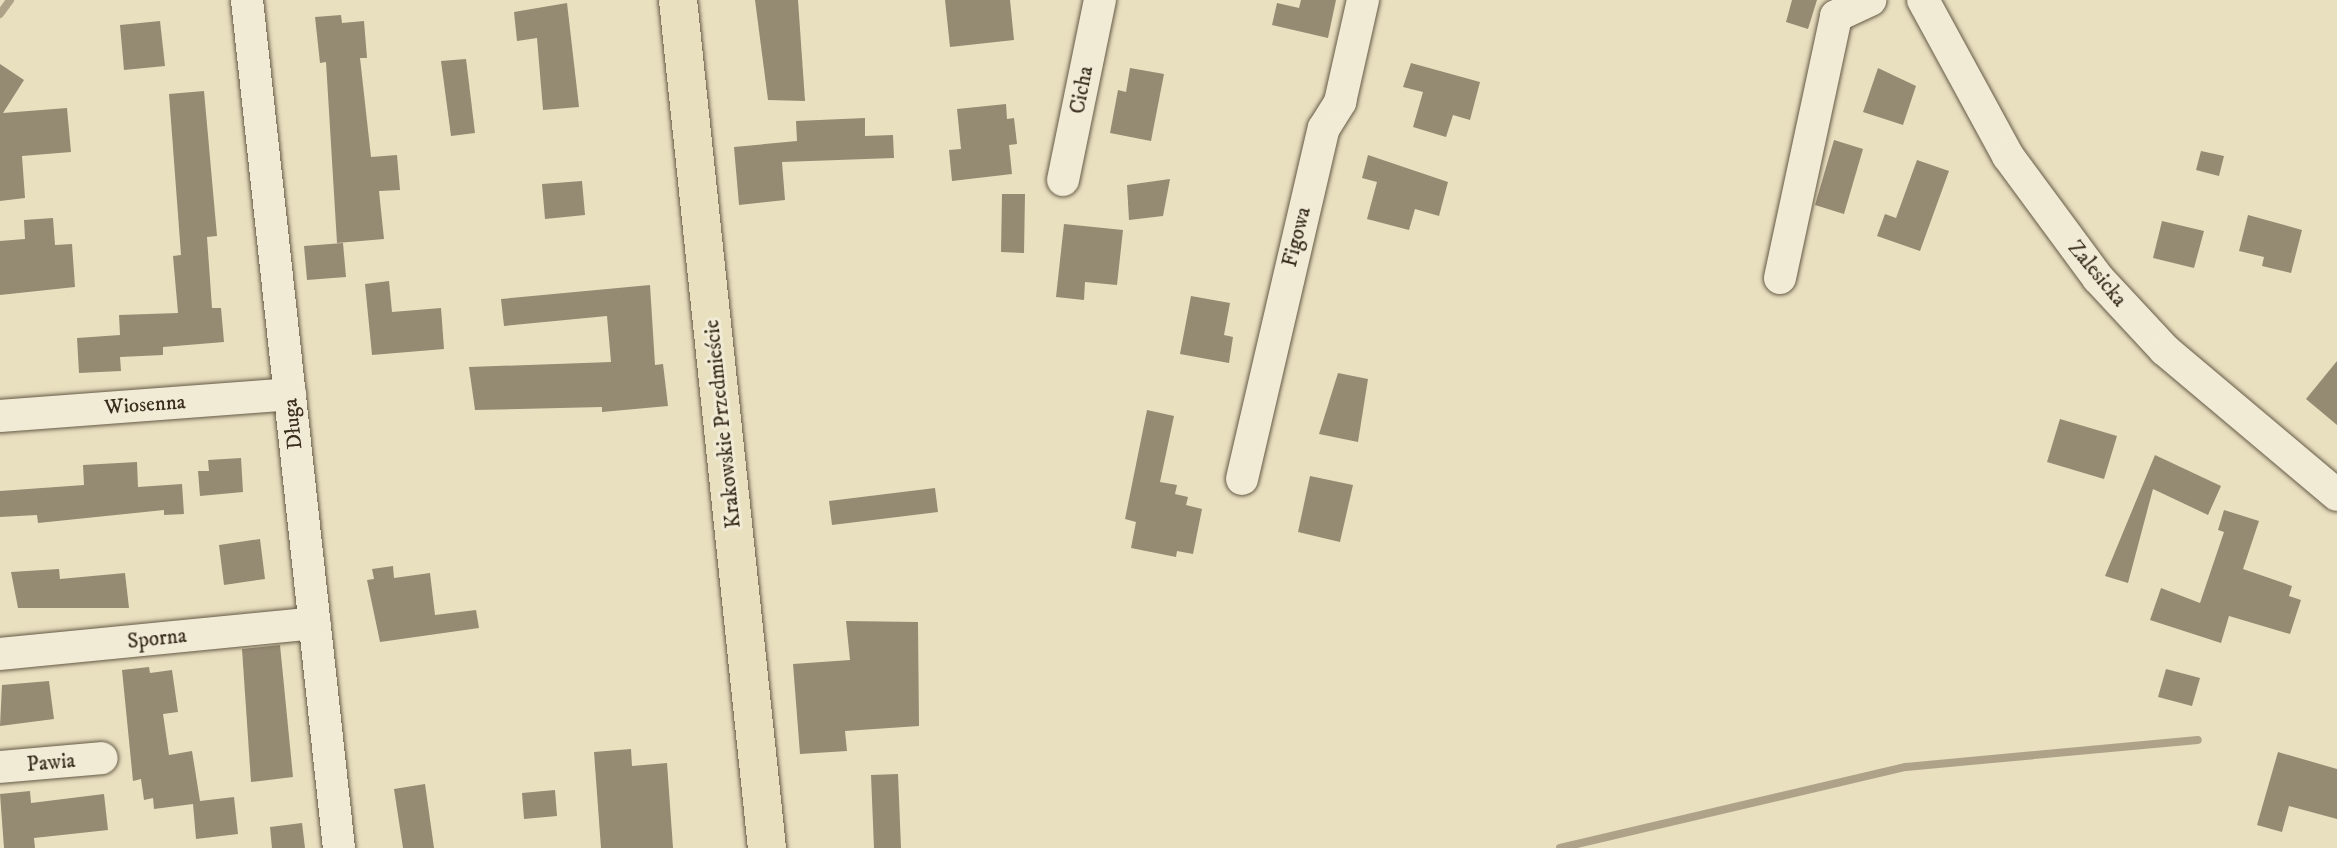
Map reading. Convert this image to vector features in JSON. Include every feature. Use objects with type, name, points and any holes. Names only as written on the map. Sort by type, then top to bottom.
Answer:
[{"type":"main road","name":"Krakowskie Przedmieście","points":[[678,0],[767,848]]},
{"type":"street","name":"Długa","points":[[247,0],[339,848]]},
{"type":"street","name":"Cicha","points":[[1063,180],[1100,0]]},
{"type":"street","name":"Figowa","points":[[1242,479],[1324,128],[1340,102],[1363,0]]},
{"type":"street","points":[[1780,278],[1836,16],[1871,0]]},
{"type":"street","name":"Zalesicka","points":[[1923,0],[2008,156],[2098,278],[2165,350],[2337,495]]},
{"type":"street","name":"Wiosenna","points":[[0,416],[290,394]]},
{"type":"street","name":"Sporna","points":[[0,654],[314,623]]},
{"type":"street","name":"Pawia","points":[[0,767],[102,758]]},
{"type":"building","points":[[755,0],[798,0],[805,101],[768,100]]},
{"type":"building","points":[[945,0],[1010,0],[1014,40],[950,47]]},
{"type":"building","points":[[1301,0],[1336,0],[1328,38],[1272,25],[1277,3],[1299,8]]},
{"type":"building","points":[[1792,0],[1817,0],[1808,29],[1786,22]]},
{"type":"building","points":[[567,3],[579,107],[543,110],[537,38],[517,41],[514,12]]},
{"type":"building","points":[[341,15],[342,23],[364,21],[367,58],[360,58],[371,157],[397,155],[400,190],[379,191],[384,239],[337,243],[326,62],[320,63],[315,17]]},
{"type":"building","points":[[160,21],[165,66],[124,70],[120,25]]},
{"type":"building","points":[[466,59],[475,133],[451,136],[441,61]]},
{"type":"building","points":[[1411,63],[1480,82],[1470,120],[1453,115],[1446,137],[1413,127],[1423,92],[1403,87]]},
{"type":"building","points":[[0,64],[24,80],[3,113],[67,108],[71,152],[22,156],[25,198],[0,201]]},
{"type":"building","points":[[1130,68],[1164,74],[1151,141],[1110,133],[1118,90],[1126,92]]},
{"type":"building","points":[[1878,68],[1916,86],[1903,125],[1863,112]]},
{"type":"building","points":[[204,91],[217,236],[207,237],[212,308],[221,308],[224,342],[163,347],[163,355],[120,357],[121,371],[79,373],[77,338],[120,335],[119,315],[178,313],[173,256],[181,255],[169,94]]},
{"type":"building","points":[[1006,104],[1007,119],[1014,118],[1017,144],[1009,145],[1012,174],[952,181],[949,150],[961,149],[957,109]]},
{"type":"building","points":[[865,118],[865,136],[893,135],[894,158],[782,162],[785,200],[739,205],[734,147],[797,141],[796,121]]},
{"type":"building","points":[[1834,140],[1863,149],[1844,214],[1815,205]]},
{"type":"building","points":[[2201,151],[2224,156],[2219,176],[2196,170]]},
{"type":"building","points":[[1368,155],[1448,182],[1439,216],[1415,209],[1409,230],[1367,219],[1377,182],[1362,178]]},
{"type":"building","points":[[1917,160],[1949,171],[1920,251],[1877,236],[1885,214],[1896,218]]},
{"type":"building","points":[[1170,179],[1163,216],[1129,220],[1127,185]]},
{"type":"building","points":[[582,181],[585,215],[545,219],[542,184]]},
{"type":"building","points":[[1002,194],[1025,194],[1024,253],[1001,252]]},
{"type":"building","points":[[2248,215],[2302,230],[2291,273],[2262,266],[2264,257],[2239,251]]},
{"type":"building","points":[[53,218],[55,245],[72,244],[75,287],[0,295],[0,241],[25,239],[24,220]]},
{"type":"building","points":[[2162,221],[2204,231],[2194,268],[2153,258]]},
{"type":"building","points":[[1064,224],[1123,230],[1117,285],[1085,282],[1084,300],[1056,297]]},
{"type":"building","points":[[343,243],[346,277],[307,280],[304,246]]},
{"type":"building","points":[[389,281],[392,312],[441,308],[444,349],[372,355],[365,284]]},
{"type":"building","points":[[650,285],[655,365],[663,364],[668,406],[602,412],[602,407],[475,410],[469,367],[611,362],[607,316],[504,326],[501,299]]},
{"type":"building","points":[[1191,296],[1230,303],[1224,335],[1233,337],[1229,363],[1180,354]]},
{"type":"building","points":[[2337,361],[2337,425],[2306,399]]},
{"type":"building","points":[[1338,373],[1368,379],[1358,442],[1319,434]]},
{"type":"building","points":[[1147,410],[1174,416],[1160,482],[1177,485],[1175,494],[1188,497],[1186,505],[1202,509],[1193,554],[1177,551],[1176,557],[1131,548],[1136,522],[1125,519]]},
{"type":"building","points":[[2060,419],[2117,436],[2104,479],[2047,462]]},
{"type":"building","points":[[2155,455],[2221,486],[2208,515],[2153,489],[2128,583],[2105,576]]},
{"type":"building","points":[[241,458],[243,492],[200,496],[198,471],[209,471],[208,460]]},
{"type":"building","points":[[137,462],[138,487],[182,484],[184,514],[164,515],[164,510],[38,523],[37,515],[0,517],[0,491],[84,485],[83,465]]},
{"type":"building","points":[[1310,476],[1353,485],[1340,542],[1298,532]]},
{"type":"building","points":[[935,488],[938,512],[832,525],[829,501]]},
{"type":"building","points":[[2224,510],[2259,521],[2243,569],[2292,586],[2289,596],[2301,600],[2290,634],[2229,616],[2221,643],[2150,620],[2161,588],[2200,603],[2224,532],[2218,530]]},
{"type":"building","points":[[260,539],[265,579],[224,585],[219,545]]},
{"type":"building","points":[[393,566],[394,578],[430,573],[435,615],[476,610],[479,628],[380,642],[367,580],[374,579],[372,569]]},
{"type":"building","points":[[59,569],[60,579],[125,573],[129,608],[18,608],[11,572]]},
{"type":"building","points":[[846,621],[918,622],[919,726],[845,731],[847,751],[800,754],[793,664],[850,660]]},
{"type":"building","points":[[280,645],[293,777],[251,782],[242,649]]},
{"type":"building","points":[[149,667],[150,673],[172,670],[178,712],[163,714],[169,755],[192,751],[200,801],[234,797],[238,834],[196,839],[193,804],[154,809],[153,798],[144,800],[141,779],[133,781],[122,670]]},
{"type":"building","points":[[2166,669],[2200,678],[2192,706],[2158,697]]},
{"type":"building","points":[[49,681],[54,719],[0,726],[2,685]]},
{"type":"building","points":[[631,749],[632,766],[667,763],[673,848],[601,848],[594,752]]},
{"type":"building","points":[[2278,752],[2337,769],[2337,819],[2289,806],[2282,832],[2257,825]]},
{"type":"building","points":[[898,774],[901,848],[874,848],[871,775]]},
{"type":"building","points":[[425,784],[434,848],[403,848],[394,789]]},
{"type":"building","points":[[555,790],[557,816],[524,819],[522,793]]},
{"type":"building","points":[[30,791],[31,803],[104,794],[108,830],[34,838],[35,848],[4,848],[0,794]]},
{"type":"building","points":[[302,823],[305,848],[272,848],[270,827]]},
{"type":"waterway","points":[[0,14],[10,0]]},
{"type":"waterway","points":[[1560,848],[1906,767],[2198,740]]}]
